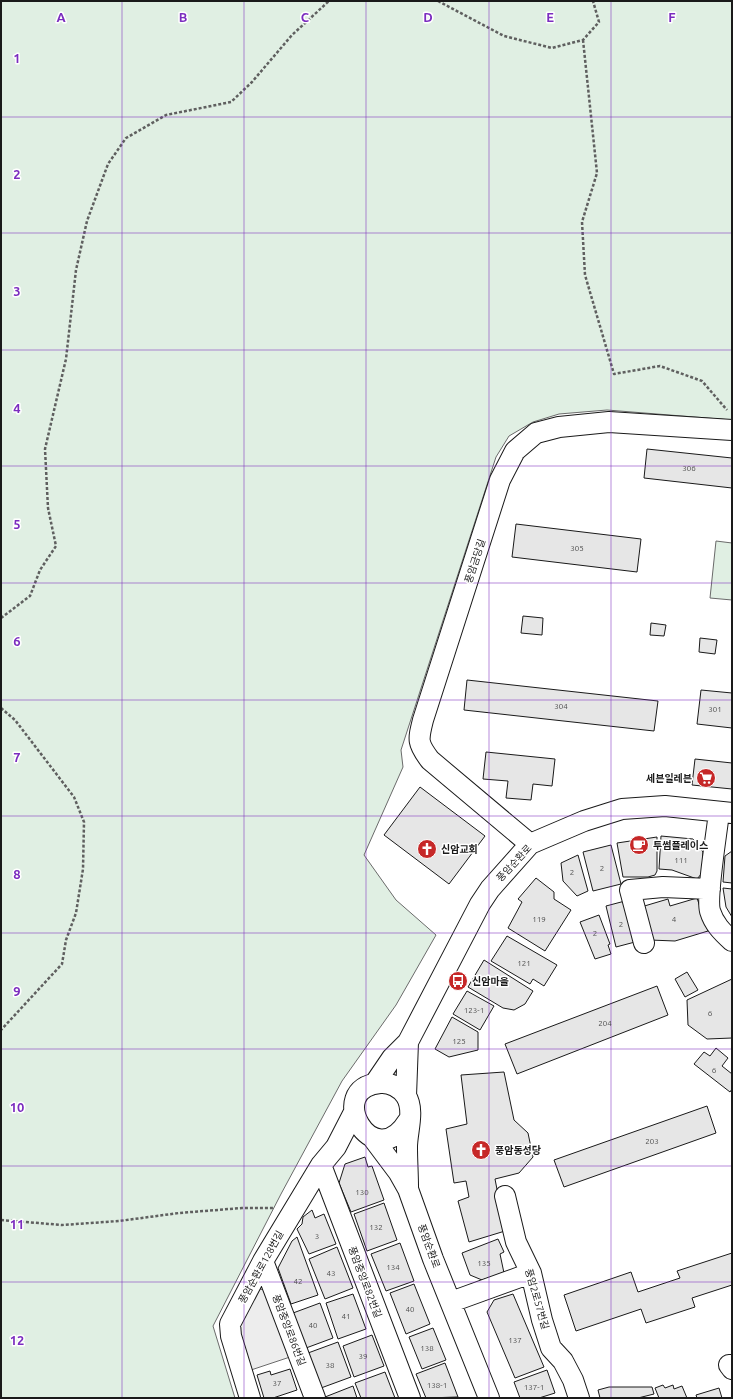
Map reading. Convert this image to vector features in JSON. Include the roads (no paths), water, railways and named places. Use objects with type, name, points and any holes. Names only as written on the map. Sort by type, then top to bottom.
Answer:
[{"type":"street","name":"풍암금당길","points":[[530,844],[430,760],[420,746],[419,734],[500,480],[515,450],[536,433],[559,427],[609,422],[732,430]]},
{"type":"street","name":"풍암순환로","points":[[489,1398],[433,1259],[408,1189],[399,1173],[370,1136],[360,1129],[354,1112],[355,1102],[359,1094],[366,1087],[375,1083],[392,1058],[408,1042],[480,904],[490,889],[530,844],[584,821],[622,809],[665,806],[726,813]]},
{"type":"street","points":[[726,813],[710,889],[710,910],[720,930],[732,941]]},
{"type":"street","points":[[644,943],[630,890],[663,887],[710,889]]},
{"type":"street","name":"풍암순환로","points":[[408,1042],[406,1096],[410,1112],[408,1121],[408,1189]]},
{"type":"street","points":[[375,1083],[384,1082],[393,1085],[406,1096]]},
{"type":"street","name":"풍암순환로128번길","points":[[250,1398],[231,1336],[230,1324],[294,1208],[322,1165],[336,1147],[354,1112]]},
{"type":"street","points":[[370,1136],[389,1138],[404,1129],[408,1121]]},
{"type":"street","name":"풍암순환로128번길","points":[[336,1147],[370,1136]]},
{"type":"street","name":"풍암중앙로82번길","points":[[322,1165],[410,1398]]},
{"type":"street","name":"풍암2로57번길","points":[[505,1196],[516,1242],[531,1273],[542,1320],[551,1348],[563,1361],[573,1380],[579,1398]]},
{"type":"street","name":"풍암중앙로86번길","points":[[263,1262],[314,1398]]},
{"type":"street","points":[[451,1302],[531,1273]]},
{"type":"place","name":"세븐일레븐","points":[[706,778]]},
{"type":"place","name":"투썸플레이스","points":[[639,845]]},
{"type":"place","name":"신암교회","points":[[427,849]]},
{"type":"place","name":"신암마을","points":[[458,981]]},
{"type":"place","name":"풍암동성당","points":[[481,1150]]}]
